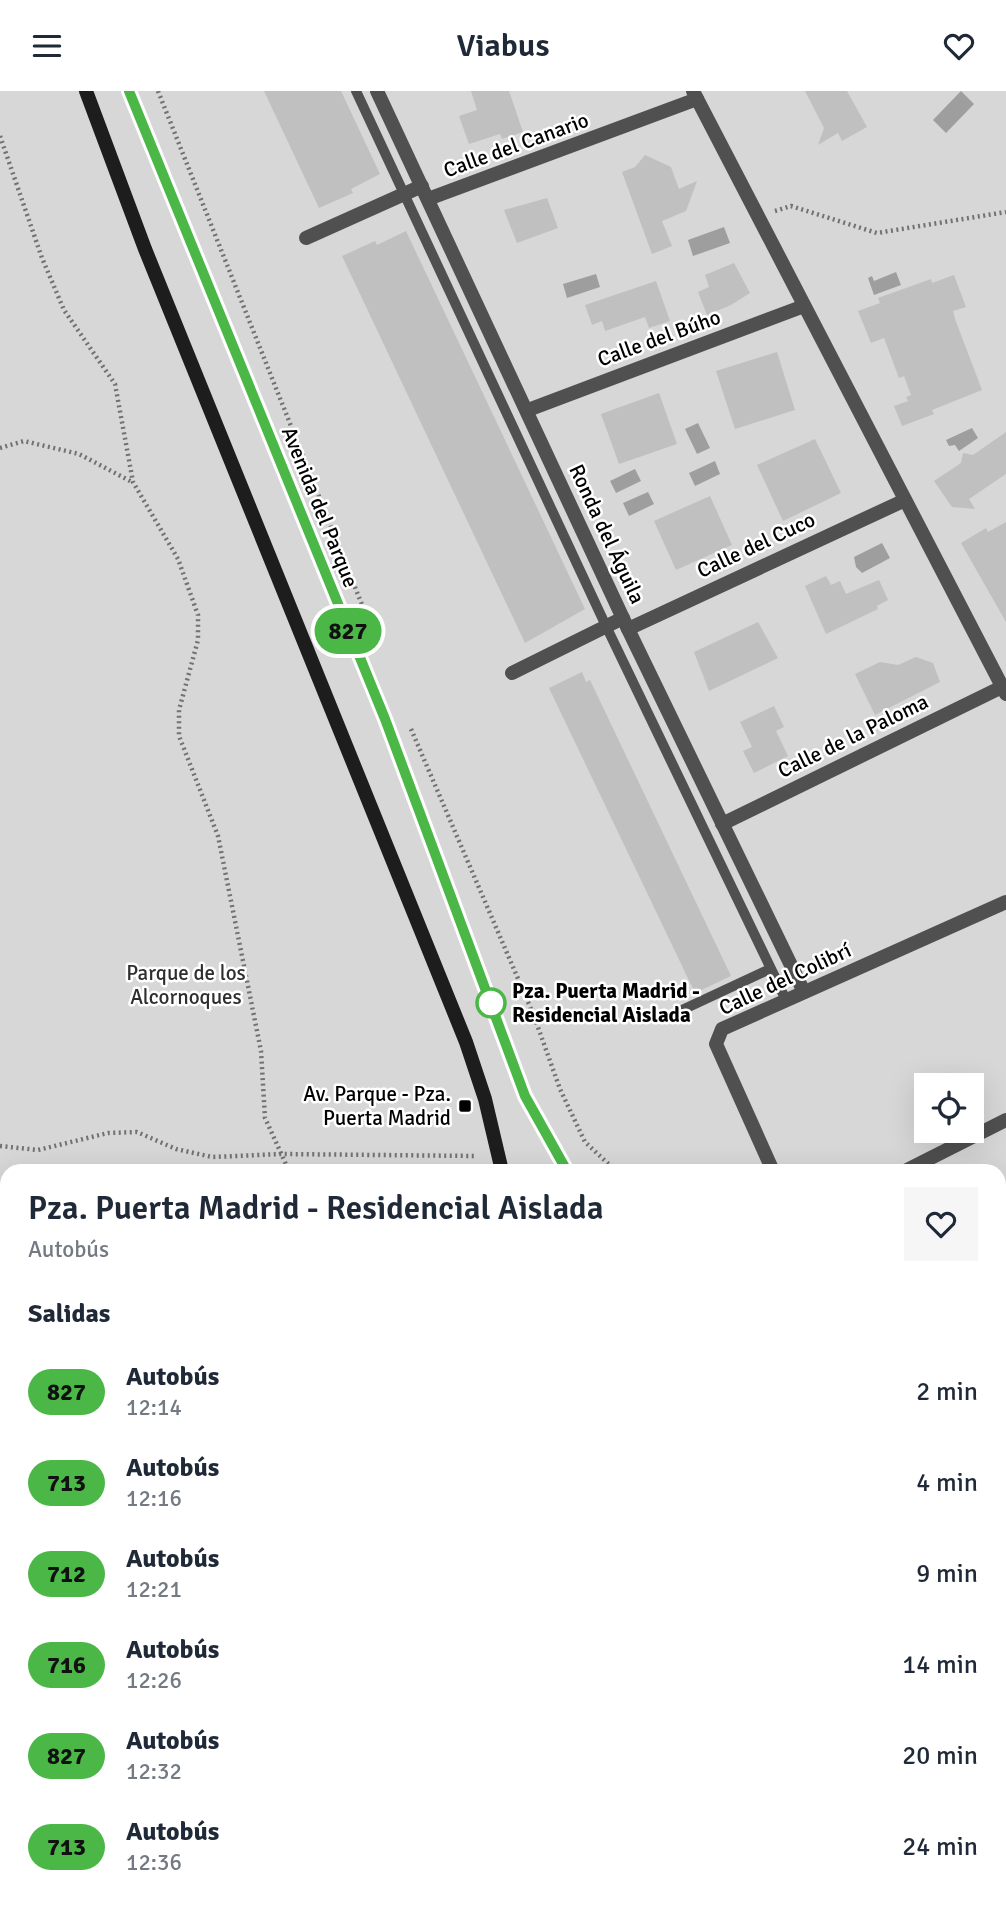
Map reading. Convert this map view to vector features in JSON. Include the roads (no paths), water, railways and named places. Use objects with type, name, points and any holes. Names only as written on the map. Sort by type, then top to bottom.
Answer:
[{"type":"street","points":[[86,91],[145,249],[466,1042],[485,1099],[500,1164]]},
{"type":"street","name":"Avenida del Parque","points":[[129,91],[385,719],[525,1096],[563,1164]]},
{"type":"street","name":"Ronda del Águila","points":[[377,91],[528,410],[625,624],[804,992]]},
{"type":"street","points":[[695,95],[903,501],[1004,690]]},
{"type":"street","name":"Calle del Canario","points":[[306,238],[404,194],[425,193],[695,95]]},
{"type":"street","name":"Calle del Búho","points":[[528,410],[804,306]]},
{"type":"street","name":"Calle del Cuco","points":[[512,673],[606,626],[625,624],[903,501]]},
{"type":"street","name":"Calle de la Paloma","points":[[723,824],[1004,690]]},
{"type":"street","name":"Calle del Colibrí","points":[[770,1164],[716,1044],[722,1029],[1006,902]]},
{"type":"street","points":[[919,1164],[1006,1120]]},
{"type":"lane","points":[[356,91],[606,626],[786,1000]]},
{"type":"lane","points":[[667,1017],[771,969]]},
{"type":"place","name":"Pza. Puerta Madrid - Residencial Aislada","points":[[491,1003]]},
{"type":"place","name":"Av. Parque - Pza. Puerta Madrid","points":[[465,1106]]},
{"type":"park label","name":"Parque de los Alcornoques","points":[[186,985]]}]
